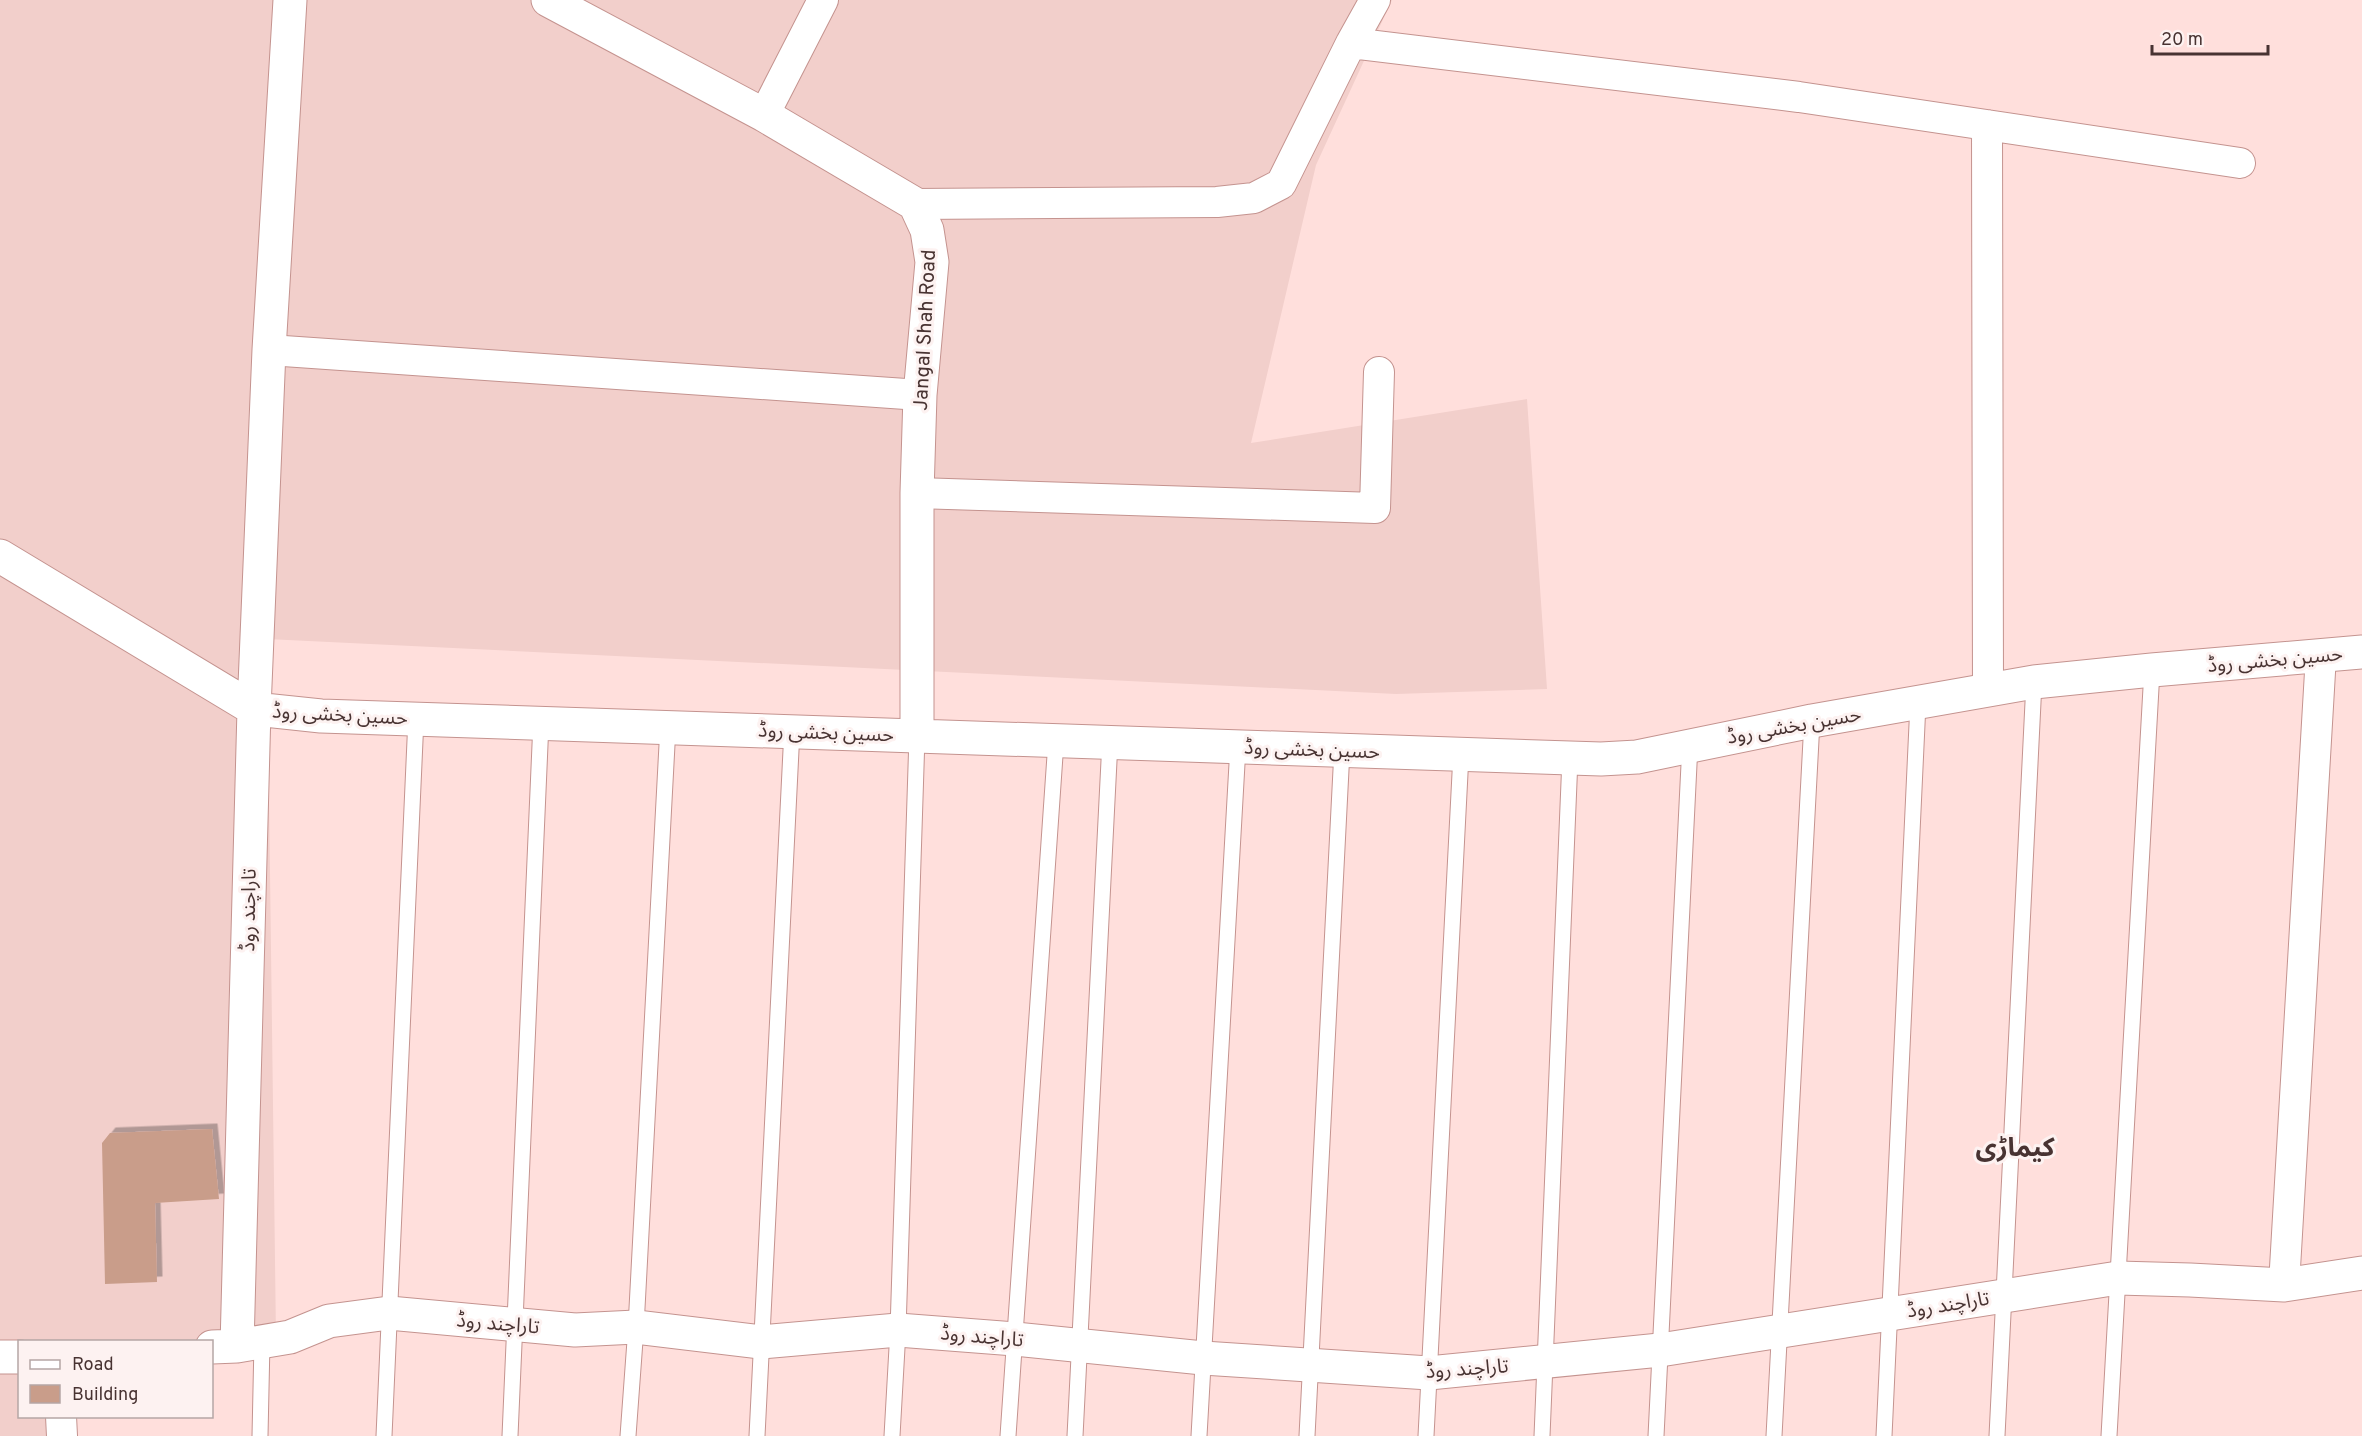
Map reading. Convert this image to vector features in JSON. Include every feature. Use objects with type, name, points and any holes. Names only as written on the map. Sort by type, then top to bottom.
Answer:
[{"type":"street","name":"تاراچند روڈ","points":[[290,0],[269,350],[254,709],[237,1345],[290,1337],[329,1321],[389,1313],[575,1330],[636,1327],[761,1342],[898,1330],[1203,1358],[1429,1372],[1545,1363],[1660,1350],[2118,1278],[2284,1285],[2362,1273]]},
{"type":"street","points":[[548,0],[764,115],[915,204],[1217,202],[1254,198],[1281,184],[1351,43],[1375,0]]},
{"type":"street","points":[[764,115],[823,0]]},
{"type":"street","points":[[1351,43],[1800,97],[2241,163]]},
{"type":"street","points":[[1987,125],[1988,691]]},
{"type":"street","name":"Jangal Shah Road","points":[[915,204],[927,230],[932,262],[920,395],[917,493],[917,736]]},
{"type":"street","points":[[269,350],[920,395]]},
{"type":"street","points":[[917,493],[1376,508],[1379,372]]},
{"type":"street","points":[[0,556],[254,709]]},
{"type":"street","name":"حسین بخشی روڈ","points":[[254,709],[321,716],[792,730],[1601,759],[1638,757],[1690,744],[2034,682],[2152,669],[2362,652]]},
{"type":"street","points":[[2284,1285],[2321,655]]},
{"type":"street","points":[[0,1358],[18,1357]]},
{"type":"street","points":[[61,1418],[62,1436]]},
{"type":"lane","points":[[2109,1436],[2152,669]]},
{"type":"lane","points":[[1997,1436],[2034,682]]},
{"type":"lane","points":[[1884,1436],[1918,703]]},
{"type":"lane","points":[[384,1436],[416,718]]},
{"type":"lane","points":[[510,1436],[541,722]]},
{"type":"lane","points":[[1774,1436],[1812,722]]},
{"type":"lane","points":[[628,1436],[636,1327],[668,726]]},
{"type":"lane","points":[[757,1436],[792,730]]},
{"type":"lane","points":[[892,1436],[898,1330],[917,736]]},
{"type":"lane","points":[[1008,1436],[1056,741]]},
{"type":"lane","points":[[1075,1436],[1110,741]]},
{"type":"lane","points":[[1656,1436],[1690,744]]},
{"type":"lane","points":[[1199,1436],[1238,746]]},
{"type":"lane","points":[[1307,1436],[1342,750]]},
{"type":"lane","points":[[1426,1436],[1461,754]]},
{"type":"lane","points":[[1542,1436],[1570,758]]},
{"type":"lane","points":[[237,1345],[260,1436]]},
{"type":"shaded area","points":[[0,0],[1392,0],[1316,165],[1251,443],[1527,399],[1547,689],[1396,694],[267,639],[276,1338],[213,1341],[18,1340],[18,1418],[77,1418],[77,1436],[0,1436]]},
{"type":"building","points":[[212,1129],[219,1199],[155,1203],[157,1282],[105,1284],[102,1143],[110,1133]]},
{"type":"district","name":"کیماڑی","points":[[2015,1147]]}]
